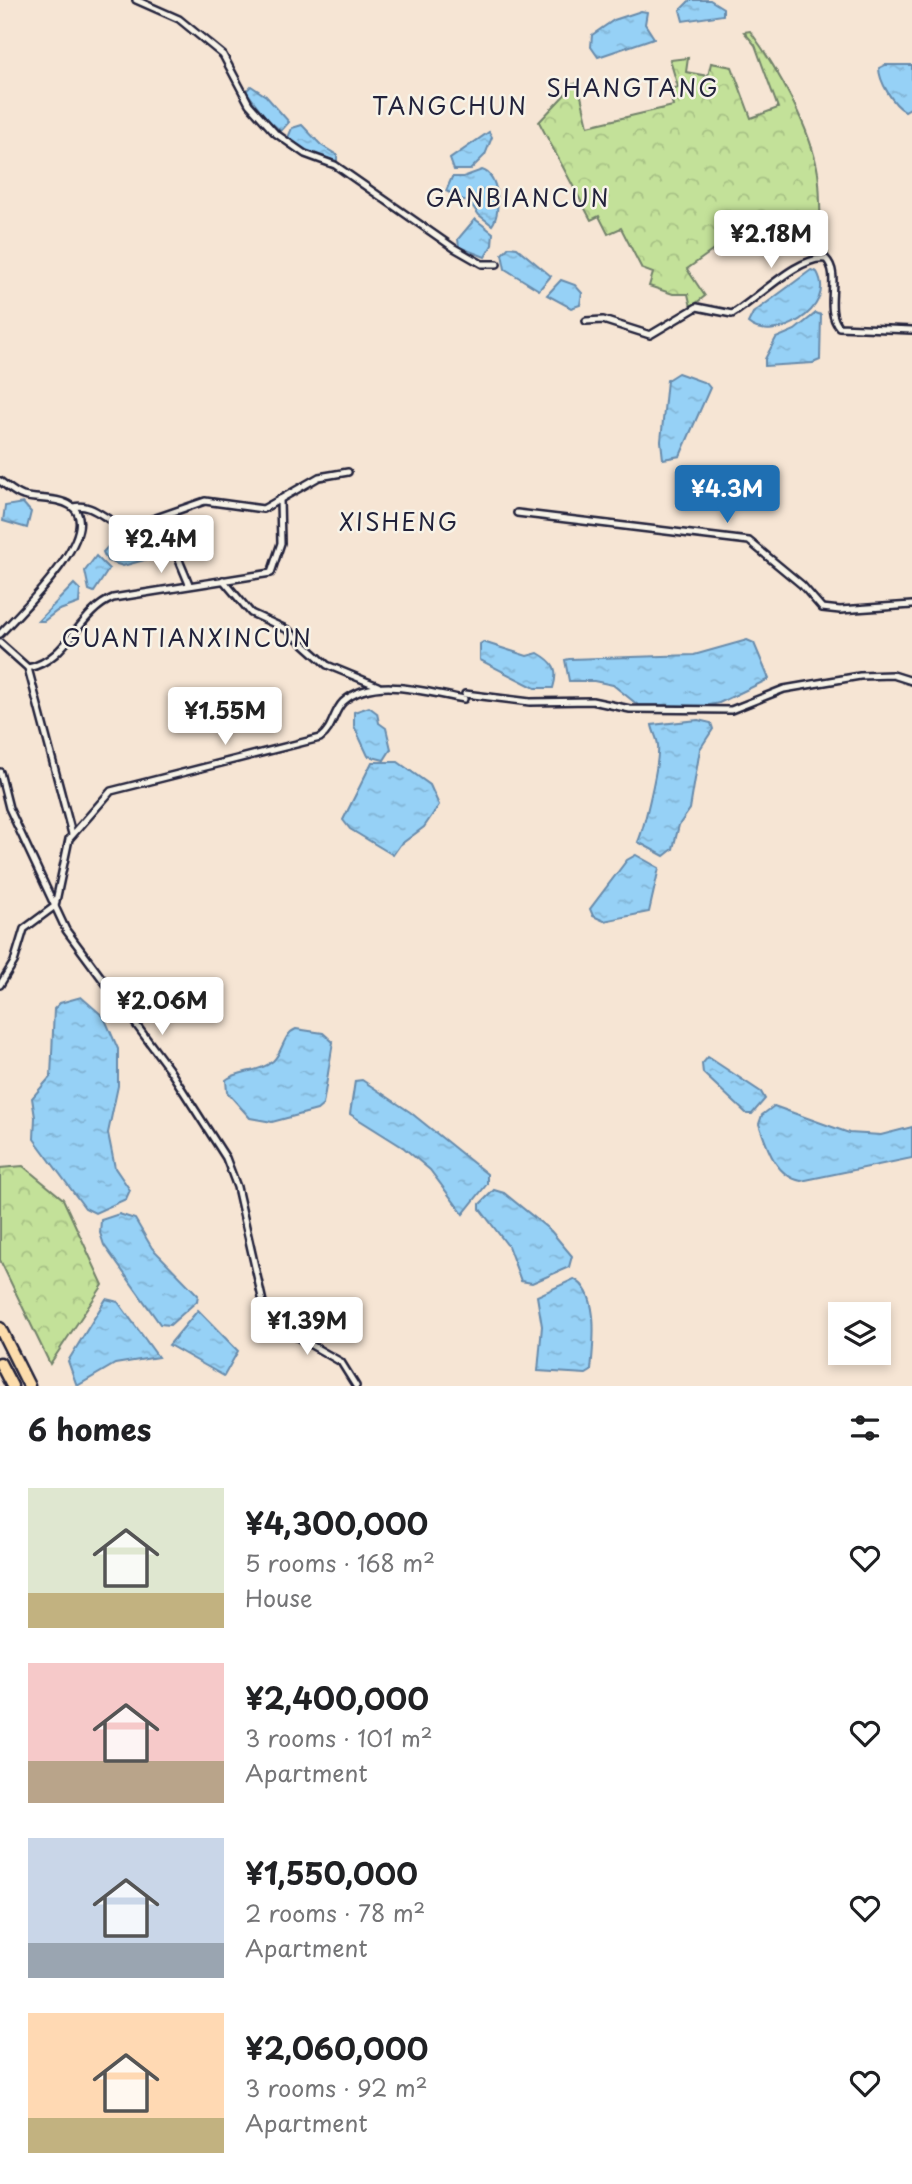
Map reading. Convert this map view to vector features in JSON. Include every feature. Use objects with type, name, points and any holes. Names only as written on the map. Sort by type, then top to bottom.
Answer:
[{"type":"highway","points":[[0,1328],[29,1386]]},
{"type":"highway","points":[[0,1363],[12,1386]]},
{"type":"street","points":[[136,0],[179,19],[223,55],[249,104],[275,132],[305,154],[335,165],[454,248],[482,264],[497,264]]},
{"type":"street","points":[[586,321],[603,320],[650,335],[697,307],[732,314],[804,263],[818,257],[826,258],[831,265],[832,311],[839,327],[912,330]]},
{"type":"street","points":[[0,481],[22,496],[73,507],[90,507],[121,526],[161,517],[205,501],[258,510],[324,474],[348,472]]},
{"type":"street","points":[[28,668],[58,651],[98,604],[123,594],[273,572],[281,543],[279,499]]},
{"type":"street","points":[[0,634],[72,551],[79,528],[73,507]]},
{"type":"street","points":[[517,513],[747,541],[802,584],[822,608],[840,610],[912,605]]},
{"type":"street","points":[[161,517],[188,584]]},
{"type":"street","points":[[223,580],[251,613],[288,630],[327,665],[378,686],[530,702],[592,701],[630,709],[731,710],[784,689],[860,676],[893,675],[912,681]]},
{"type":"street","points":[[0,643],[28,668],[72,834]]},
{"type":"street","points":[[0,985],[14,962],[24,929],[55,906],[64,854],[72,834],[111,791],[320,738],[328,731],[345,701],[378,686]]},
{"type":"street","points":[[0,772],[9,808],[68,933],[169,1069],[226,1158],[237,1187],[267,1320],[341,1362],[356,1386]]},
{"type":"green space","points":[[750,31],[781,79],[808,137],[818,173],[821,223],[828,254],[811,254],[785,219],[768,232],[762,224],[731,247],[726,241],[687,269],[705,296],[691,307],[688,294],[673,294],[649,286],[653,273],[642,269],[621,228],[608,234],[599,216],[591,220],[539,122],[572,87],[570,85],[578,83],[588,126],[673,106],[669,90],[678,87],[670,60],[688,58],[686,72],[708,76],[711,63],[732,67],[751,118],[778,108],[755,45],[744,32]]},
{"type":"green space","points":[[23,1166],[63,1199],[103,1285],[50,1364],[0,1260],[0,1168]]},
{"type":"water","points":[[690,0],[710,0],[723,8],[723,15],[683,21],[680,10]]},
{"type":"water","points":[[641,11],[647,12],[645,24],[654,38],[598,57],[591,47],[592,35],[614,20]]},
{"type":"water","points":[[885,65],[912,65],[912,107],[905,111],[896,104],[884,86],[879,68]]},
{"type":"water","points":[[251,86],[266,96],[289,122],[281,131],[267,119],[246,91]]},
{"type":"water","points":[[302,125],[321,145],[337,155],[337,162],[305,150],[288,138],[292,128]]},
{"type":"water","points":[[489,132],[492,137],[485,155],[470,170],[454,170],[450,159]]},
{"type":"water","points":[[482,170],[492,179],[497,194],[497,212],[492,225],[479,215],[471,204],[446,191],[452,177],[463,177]]},
{"type":"water","points":[[475,219],[493,233],[492,245],[485,257],[459,247],[458,239]]},
{"type":"water","points":[[509,247],[517,248],[551,276],[539,290],[505,269],[502,254]]},
{"type":"water","points":[[811,270],[817,272],[821,286],[819,299],[800,320],[772,330],[759,329],[748,323],[753,313]]},
{"type":"water","points":[[561,280],[575,285],[582,293],[580,305],[571,308],[547,295]]},
{"type":"water","points":[[816,313],[821,315],[820,360],[813,363],[765,366],[765,359],[776,338],[795,330]]},
{"type":"water","points":[[678,373],[706,383],[710,388],[680,456],[663,459],[661,441],[667,380]]},
{"type":"water","points":[[23,503],[31,512],[27,528],[3,521],[5,506]]},
{"type":"water","points":[[151,524],[162,527],[169,553],[123,566],[107,561],[103,552],[117,537]]},
{"type":"water","points":[[96,556],[109,569],[94,592],[89,590],[85,571]]},
{"type":"water","points":[[74,584],[80,590],[79,603],[57,611],[44,621],[38,621]]},
{"type":"water","points":[[747,640],[754,643],[769,679],[719,703],[706,706],[638,705],[613,685],[594,681],[569,681],[565,660],[694,655]]},
{"type":"water","points":[[483,642],[527,656],[538,653],[543,656],[554,667],[553,688],[535,688],[480,660],[480,644]]},
{"type":"water","points":[[369,707],[377,713],[379,723],[386,728],[391,749],[384,760],[368,756],[354,726],[354,712]]},
{"type":"water","points":[[698,720],[711,723],[713,729],[700,749],[690,809],[679,825],[673,849],[664,856],[638,842],[657,766],[658,743],[652,725]]},
{"type":"water","points":[[372,762],[398,762],[430,785],[439,805],[424,827],[400,845],[393,855],[350,829],[343,820]]},
{"type":"water","points":[[636,855],[659,868],[649,912],[604,921],[593,916],[590,909],[627,860]]},
{"type":"water","points":[[81,997],[104,1017],[118,1049],[118,1086],[108,1133],[115,1168],[130,1190],[126,1199],[95,1213],[85,1208],[34,1139],[32,1098],[51,1076],[54,1009],[60,1003]]},
{"type":"water","points":[[296,1029],[323,1033],[333,1042],[323,1105],[317,1110],[272,1122],[250,1118],[227,1092],[226,1080],[273,1061],[288,1035]]},
{"type":"water","points":[[708,1057],[761,1092],[765,1099],[752,1114],[747,1114],[703,1073],[702,1064]]},
{"type":"water","points":[[362,1080],[410,1112],[487,1174],[487,1184],[463,1214],[430,1170],[404,1148],[350,1114],[355,1081]]},
{"type":"water","points":[[774,1106],[849,1133],[881,1135],[912,1127],[912,1158],[801,1181],[792,1178],[778,1167],[773,1159],[759,1124],[762,1115]]},
{"type":"water","points":[[494,1190],[504,1193],[551,1231],[572,1256],[569,1267],[532,1283],[521,1281],[508,1246],[480,1209],[480,1204]]},
{"type":"water","points":[[119,1214],[135,1219],[152,1248],[198,1295],[197,1301],[170,1325],[160,1324],[104,1245],[100,1233],[101,1220]]},
{"type":"water","points":[[574,1279],[583,1286],[592,1308],[594,1335],[591,1371],[586,1374],[538,1371],[542,1326],[537,1296]]},
{"type":"water","points":[[106,1299],[118,1302],[158,1357],[115,1364],[77,1386],[68,1361]]},
{"type":"water","points":[[198,1310],[238,1351],[224,1376],[169,1345]]},
{"type":"district","name":"SHANGTANG","points":[[633,87]]},
{"type":"district","name":"TANGCHUN","points":[[450,105]]},
{"type":"district","name":"GANBIANCUN","points":[[518,197]]},
{"type":"district","name":"XISHENG","points":[[399,521]]},
{"type":"district","name":"GUANTIANXINCUN","points":[[187,637]]}]
